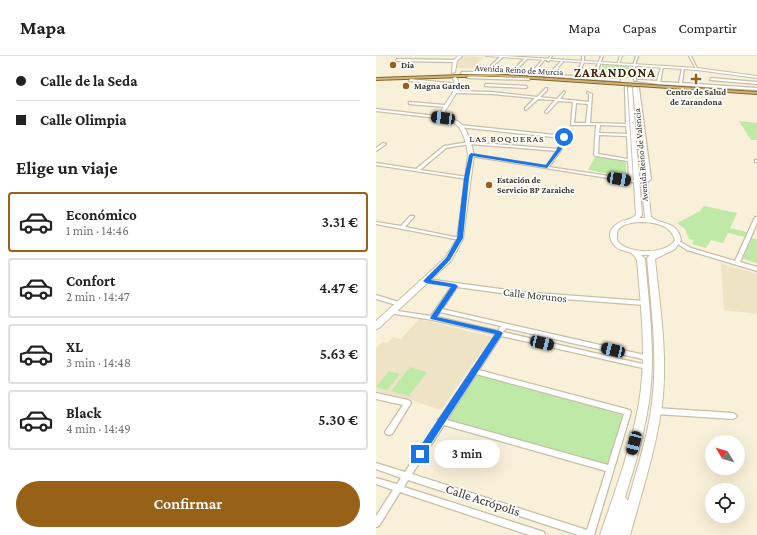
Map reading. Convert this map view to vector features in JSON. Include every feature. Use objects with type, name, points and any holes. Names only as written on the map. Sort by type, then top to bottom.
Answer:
[{"type":"main road","points":[[453,72],[455,61],[460,56]]},
{"type":"main road","points":[[488,56],[543,58],[548,60],[697,69],[757,77]]},
{"type":"main road","points":[[445,75],[453,72],[461,75]]},
{"type":"main road","points":[[445,75],[461,75]]},
{"type":"main road","name":"Avenida Reino de Murcia","points":[[376,77],[387,78],[445,75],[504,76],[640,82],[757,91]]},
{"type":"main road","points":[[376,326],[448,259],[460,238],[466,178],[471,155],[469,143],[460,126],[456,122],[446,118],[443,111],[455,92],[461,75]]},
{"type":"main road","points":[[376,82],[387,78]]},
{"type":"main road","points":[[619,82],[640,82]]},
{"type":"main road","points":[[619,82],[632,88],[640,82]]},
{"type":"main road","name":"Avenida Reino de Valencia","points":[[632,88],[634,181],[639,215],[634,220]]},
{"type":"main road","name":"Avenida Reino de Valencia","points":[[632,88],[648,217],[651,220]]},
{"type":"main road","points":[[606,535],[642,414],[647,362],[641,259],[633,252],[618,245],[613,235],[618,226],[634,220],[651,220],[672,229],[677,237],[675,245],[656,253],[633,252]]},
{"type":"main road","points":[[624,535],[647,452],[656,411],[659,381],[659,346],[651,259],[656,253]]},
{"type":"main road","points":[[613,535],[622,504],[620,490]]},
{"type":"street","points":[[421,61],[426,56]]},
{"type":"street","points":[[548,60],[551,56]]},
{"type":"street","points":[[576,77],[583,62],[583,56]]},
{"type":"street","points":[[593,78],[602,56]]},
{"type":"street","points":[[618,64],[621,56]]},
{"type":"street","points":[[637,56],[634,65],[640,82],[757,91]]},
{"type":"street","points":[[690,56],[697,69]]},
{"type":"street","points":[[485,72],[502,57]]},
{"type":"street","points":[[512,73],[529,58]]},
{"type":"street","points":[[532,74],[543,58]]},
{"type":"street","points":[[397,60],[455,61]]},
{"type":"street","points":[[548,75],[562,61]]},
{"type":"street","points":[[658,83],[662,67]]},
{"type":"street","points":[[680,84],[682,68]]},
{"type":"street","points":[[461,75],[485,72],[512,73],[593,78],[619,82]]},
{"type":"street","points":[[707,86],[715,72]]},
{"type":"street","points":[[461,75],[529,79]]},
{"type":"street","points":[[481,93],[490,77]]},
{"type":"street","points":[[711,79],[757,83]]},
{"type":"street","points":[[410,80],[458,85]]},
{"type":"street","points":[[486,85],[526,87],[517,96]]},
{"type":"street","points":[[496,94],[506,85]]},
{"type":"street","points":[[632,88],[628,135],[630,160],[634,181]]},
{"type":"street","points":[[526,110],[546,89]]},
{"type":"street","points":[[455,92],[496,94],[590,103]]},
{"type":"street","points":[[547,112],[564,92]]},
{"type":"street","points":[[588,93],[591,94],[588,124]]},
{"type":"street","points":[[575,101],[572,124],[628,125]]},
{"type":"street","points":[[410,103],[445,106]]},
{"type":"street","points":[[376,110],[446,118]]},
{"type":"street","points":[[598,125],[596,154],[630,160]]},
{"type":"street","points":[[460,126],[564,137],[559,150],[547,166]]},
{"type":"street","points":[[598,134],[628,135]]},
{"type":"street","points":[[417,170],[445,147],[469,143],[559,150]]},
{"type":"street","points":[[376,150],[384,144]]},
{"type":"street","points":[[471,155],[547,166],[644,183]]},
{"type":"street","points":[[376,164],[466,178]]},
{"type":"street","points":[[402,228],[412,217]]},
{"type":"street","points":[[737,263],[757,218]]},
{"type":"street","points":[[376,223],[460,238]]},
{"type":"street","points":[[749,235],[757,237]]},
{"type":"street","points":[[675,245],[757,269]]},
{"type":"street","name":"Calle Morunos","points":[[426,281],[530,295],[644,303]]},
{"type":"street","points":[[433,318],[455,286]]},
{"type":"street","points":[[376,297],[400,304]]},
{"type":"street","points":[[438,310],[647,362]]},
{"type":"street","points":[[391,312],[433,318],[647,362]]},
{"type":"street","points":[[376,523],[441,421],[505,326]]},
{"type":"street","points":[[474,371],[628,412],[611,469],[586,534]]},
{"type":"street","points":[[376,396],[408,403],[389,432]]},
{"type":"street","points":[[656,411],[733,416]]},
{"type":"street","points":[[441,421],[611,469]]},
{"type":"street","name":"Calle Acrópolis","points":[[376,466],[586,534]]},
{"type":"street","name":"Calle Acrópolis","points":[[376,481],[541,535]]},
{"type":"shaded area","points":[[461,56],[484,57],[476,64],[489,65],[484,69],[456,68]]},
{"type":"shaded area","points":[[721,264],[757,274],[757,314],[724,310]]},
{"type":"shaded area","points":[[419,319],[492,337],[441,410],[408,399],[376,392],[376,348],[382,342],[387,343],[393,337],[401,339]]},
{"type":"green space","points":[[602,65],[629,66],[630,78],[598,76]]},
{"type":"green space","points":[[739,121],[757,123],[757,140],[751,140]]},
{"type":"green space","points":[[596,155],[626,159],[626,177],[588,170]]},
{"type":"green space","points":[[704,206],[737,213],[730,228],[747,232],[745,237],[728,233],[723,243],[711,240],[706,248],[692,244],[694,240],[689,239],[685,229],[677,223],[700,211]]},
{"type":"green space","points":[[751,238],[757,239],[757,263],[743,259]]},
{"type":"green space","points":[[410,367],[427,372],[409,396],[391,391]]},
{"type":"green space","points":[[389,371],[400,374],[387,390],[376,387]]},
{"type":"green space","points":[[474,371],[628,412],[611,469],[441,421]]},
{"type":"place","name":"Dia","points":[[393,65]]},
{"type":"place","name":"Centro de Salud de Zarandona","points":[[696,79]]},
{"type":"place","name":"Magna Garden","points":[[406,86]]},
{"type":"place","name":"Estación de Servicio BP Zaraiche","points":[[489,185]]},
{"type":"district","name":"ZARANDONA","points":[[615,72]]},
{"type":"district","name":"LAS BOQUERAS","points":[[507,138]]},
{"type":"route","points":[[420,454],[500,333],[433,318],[455,286],[426,281],[448,259],[454,251],[460,238],[466,178],[471,155],[547,166],[559,150],[564,137]]}]
